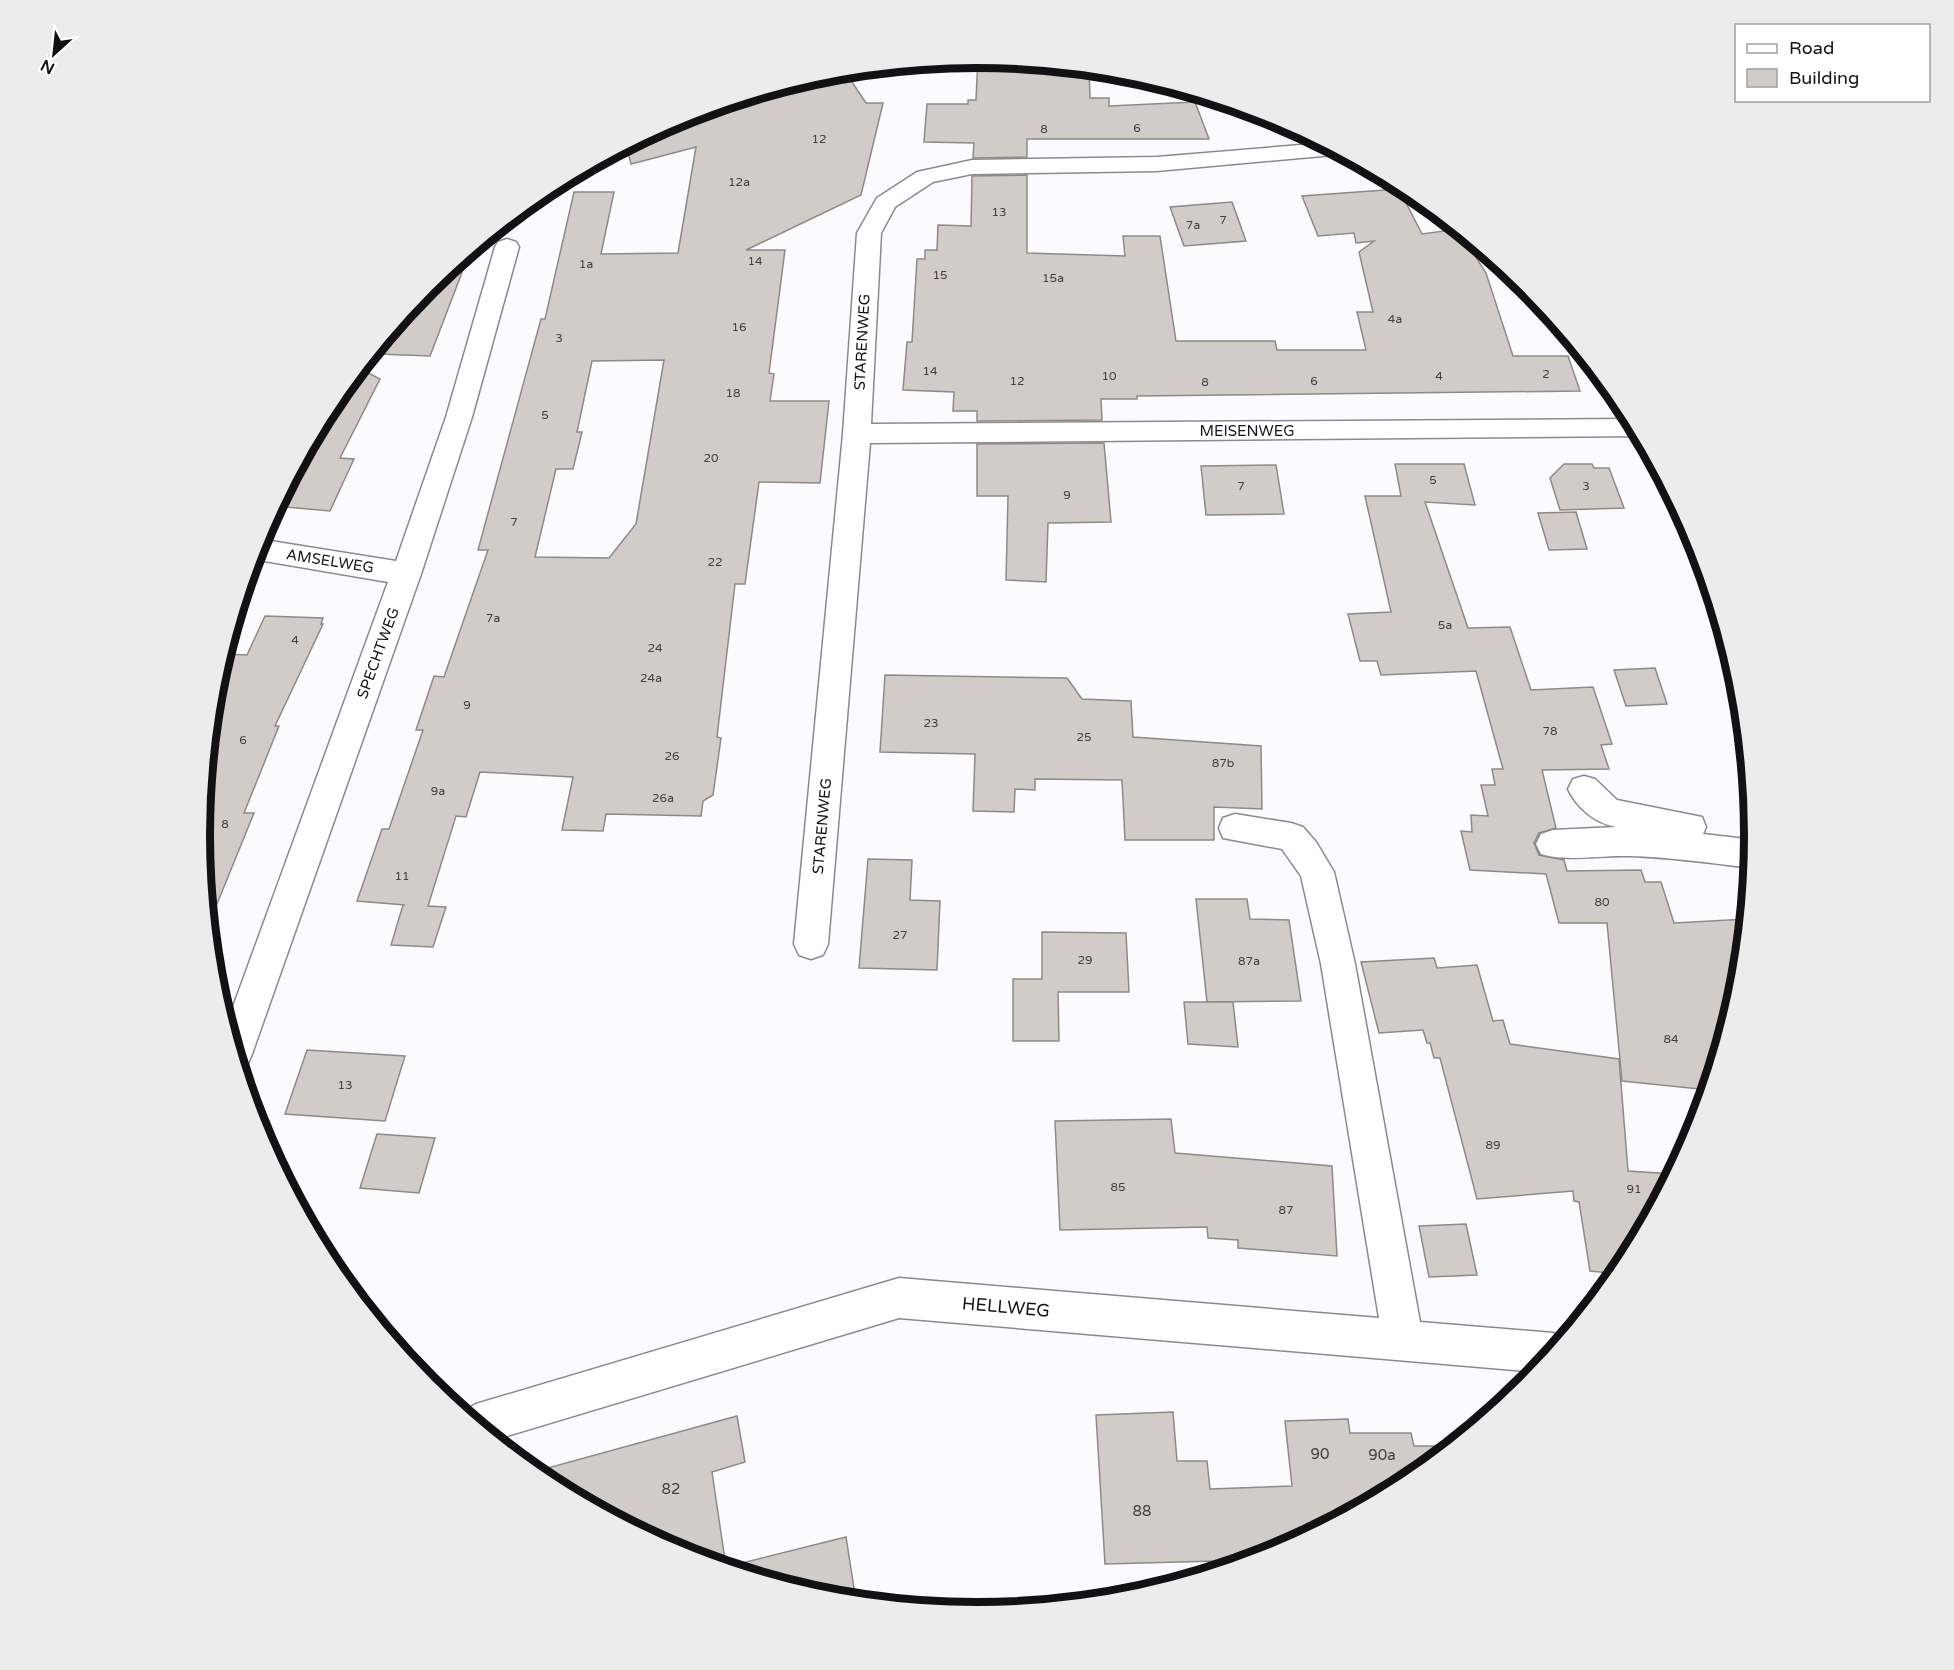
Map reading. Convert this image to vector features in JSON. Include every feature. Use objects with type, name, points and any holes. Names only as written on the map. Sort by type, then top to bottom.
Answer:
[{"type":"street","name":"STARENWEG","points":[[811,944],[857,434],[869,233],[885,203],[925,177],[972,167],[1157,164],[1322,150]]},
{"type":"street","name":"SPECHTWEG","points":[[238,1042],[406,574],[459,417],[507,247]]},
{"type":"street","name":"MEISENWEG","points":[[857,434],[1627,428]]},
{"type":"street","name":"AMSELWEG","points":[[264,551],[406,574]]},
{"type":"street","points":[[1584,789],[1608,812],[1695,828],[1744,833]]},
{"type":"street","points":[[1235,828],[1291,837],[1317,872],[1338,964],[1403,1341]]},
{"type":"street","points":[[1553,843],[1584,840],[1668,844],[1744,853]]},
{"type":"street","name":"HELLWEG","points":[[484,1423],[899,1298],[1544,1352]]},
{"type":"building","points":[[977,68],[1027,69],[1089,76],[1090,98],[1109,98],[1109,106],[1195,102],[1209,139],[1027,139],[1027,157],[973,158],[974,143],[924,142],[927,104],[968,104],[968,100],[976,100]]},
{"type":"building","points":[[850,78],[866,103],[883,103],[861,195],[746,250],[785,250],[769,373],[774,374],[770,401],[829,401],[820,483],[759,482],[745,584],[735,584],[717,737],[721,738],[713,795],[703,801],[701,816],[606,814],[603,831],[562,830],[573,777],[480,772],[466,817],[456,816],[428,906],[446,907],[433,947],[391,945],[403,905],[405,905],[357,901],[382,829],[389,829],[423,730],[416,730],[434,676],[444,677],[488,550],[478,550],[541,319],[545,319],[574,192],[614,192],[601,254],[678,253],[696,147],[631,164],[628,152],[683,126],[730,108],[827,82]],"holes":[[[664,360],[636,524],[609,558],[535,557],[556,469],[573,469],[582,432],[577,432],[592,361]]]},
{"type":"building","points":[[1027,175],[1027,253],[1125,256],[1123,236],[1160,236],[1176,341],[1275,341],[1277,350],[1366,350],[1357,312],[1373,312],[1359,252],[1374,241],[1356,243],[1354,233],[1318,236],[1302,196],[1391,190],[1403,197],[1422,234],[1449,230],[1469,247],[1486,273],[1513,356],[1568,356],[1580,391],[1137,396],[1137,399],[1101,399],[1102,420],[977,421],[977,411],[953,411],[954,392],[903,390],[907,342],[912,342],[917,259],[925,259],[925,250],[937,250],[938,225],[971,226],[972,176]]},
{"type":"building","points":[[1232,202],[1246,241],[1184,246],[1170,207]]},
{"type":"building","points":[[466,263],[430,356],[379,354],[434,292]]},
{"type":"building","points":[[366,371],[380,379],[340,458],[354,459],[330,511],[284,507],[312,451]]},
{"type":"building","points":[[1104,443],[1111,522],[1048,523],[1046,582],[1006,580],[1008,496],[977,496],[977,444]]},
{"type":"building","points":[[1395,464],[1464,464],[1475,505],[1425,502],[1468,628],[1510,627],[1531,690],[1593,687],[1612,744],[1601,745],[1609,769],[1542,770],[1556,828],[1539,833],[1534,843],[1539,855],[1564,860],[1567,871],[1641,870],[1645,882],[1661,882],[1674,923],[1740,919],[1730,985],[1701,1089],[1622,1081],[1607,923],[1559,923],[1546,874],[1470,870],[1461,831],[1472,832],[1471,815],[1488,816],[1481,785],[1495,785],[1492,769],[1503,769],[1476,671],[1381,675],[1377,661],[1360,661],[1348,614],[1391,612],[1365,496],[1401,496]]},
{"type":"building","points":[[1564,464],[1592,464],[1594,468],[1609,468],[1624,508],[1560,510],[1550,478]]},
{"type":"building","points":[[1276,465],[1284,514],[1206,515],[1201,466]]},
{"type":"building","points":[[1576,512],[1587,549],[1549,550],[1538,513]]},
{"type":"building","points":[[265,616],[323,618],[321,624],[323,624],[275,726],[279,726],[244,813],[254,813],[214,912],[210,835],[211,785],[216,735],[232,654],[247,655]]},
{"type":"building","points":[[1655,668],[1667,704],[1626,706],[1614,670]]},
{"type":"building","points":[[885,675],[1067,678],[1082,699],[1131,701],[1133,737],[1261,746],[1262,809],[1214,807],[1214,840],[1125,840],[1122,780],[1035,779],[1035,790],[1015,789],[1014,812],[973,811],[975,754],[880,752]]},
{"type":"building","points":[[868,859],[912,860],[910,900],[940,901],[937,970],[859,968]]},
{"type":"building","points":[[1196,899],[1247,899],[1250,919],[1289,920],[1301,1001],[1207,1002]]},
{"type":"building","points":[[1042,932],[1126,933],[1129,992],[1058,992],[1059,1041],[1013,1041],[1013,979],[1042,979]]},
{"type":"building","points":[[1434,958],[1437,968],[1477,965],[1493,1021],[1503,1020],[1510,1044],[1619,1059],[1628,1171],[1665,1173],[1642,1219],[1607,1273],[1590,1271],[1579,1202],[1574,1201],[1573,1191],[1477,1199],[1440,1058],[1434,1058],[1423,1030],[1379,1033],[1361,962]]},
{"type":"building","points":[[1184,1002],[1233,1002],[1238,1047],[1188,1044]]},
{"type":"building","points":[[307,1050],[405,1056],[385,1121],[285,1114]]},
{"type":"building","points":[[1171,1119],[1175,1153],[1332,1166],[1337,1256],[1238,1248],[1238,1240],[1208,1238],[1207,1227],[1060,1230],[1055,1121]]},
{"type":"building","points":[[377,1134],[435,1138],[419,1193],[360,1188]]},
{"type":"building","points":[[1466,1224],[1477,1275],[1429,1277],[1419,1226]]},
{"type":"building","points":[[1173,1412],[1177,1461],[1207,1461],[1210,1489],[1292,1486],[1285,1421],[1348,1419],[1350,1433],[1411,1433],[1414,1446],[1441,1446],[1361,1500],[1271,1544],[1227,1561],[1105,1564],[1096,1415]]},
{"type":"building","points":[[737,1416],[745,1462],[712,1472],[725,1560],[638,1523],[593,1500],[545,1469]]},
{"type":"building","points":[[846,1537],[855,1592],[827,1588],[737,1564]]}]
